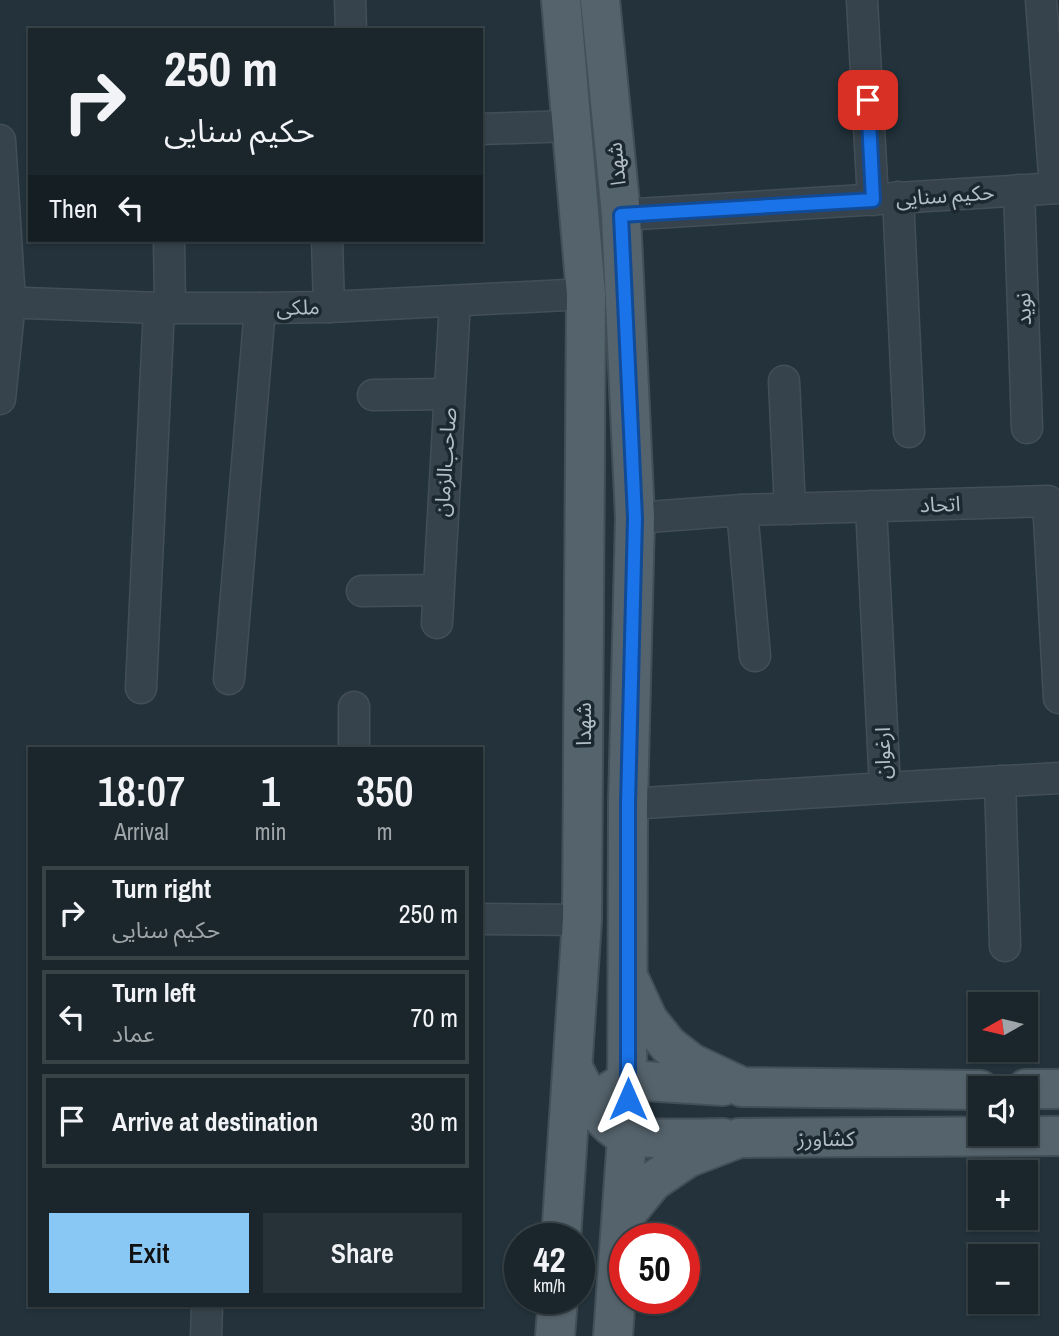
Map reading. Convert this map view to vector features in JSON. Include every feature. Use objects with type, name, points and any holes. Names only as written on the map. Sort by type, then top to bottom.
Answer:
[{"type":"main road","name":"شهدا","points":[[561,0],[586,293],[582,920],[562,1223]]},
{"type":"main road","name":"شهدا","points":[[600,0],[621,215],[635,518],[628,804],[627,1137],[613,1336]]},
{"type":"main road","points":[[628,977],[648,1020],[668,1045],[691,1063],[742,1087]]},
{"type":"main road","points":[[573,1068],[593,1106],[609,1124],[627,1137],[739,1138]]},
{"type":"main road","points":[[568,1138],[593,1106],[628,1080],[742,1087],[968,1090]]},
{"type":"main road","points":[[1038,1089],[1059,1089]]},
{"type":"main road","name":"کشاورز","points":[[622,1219],[653,1181],[687,1158],[739,1138],[1059,1136]]},
{"type":"main road","points":[[555,1336],[557,1314]]},
{"type":"street","points":[[350,0],[351,28]]},
{"type":"street","points":[[862,0],[886,198],[909,432]]},
{"type":"street","points":[[1041,0],[1057,188]]},
{"type":"street","points":[[483,129],[573,126]]},
{"type":"street","points":[[0,140],[5,302],[0,399]]},
{"type":"street","name":"حکیم سنایی","points":[[621,215],[1057,188]]},
{"type":"street","name":"نوید","points":[[1018,190],[1027,428]]},
{"type":"street","points":[[141,688],[169,242]]},
{"type":"street","points":[[327,242],[329,307]]},
{"type":"street","name":"ملکی","points":[[5,302],[164,308],[329,307],[586,293]]},
{"type":"street","name":"صاحب‌الزمان","points":[[437,623],[455,301]]},
{"type":"street","points":[[229,679],[260,308]]},
{"type":"street","points":[[784,381],[790,509]]},
{"type":"street","points":[[373,395],[449,394]]},
{"type":"street","name":"اتحاد","points":[[635,518],[742,510],[1048,501],[1059,698]]},
{"type":"street","name":"ارغوان","points":[[628,804],[885,788],[871,506]]},
{"type":"street","points":[[742,510],[755,656]]},
{"type":"street","points":[[362,591],[437,590]]},
{"type":"street","points":[[354,707],[354,747]]},
{"type":"street","points":[[885,788],[1059,778]]},
{"type":"street","points":[[1000,781],[1005,946]]},
{"type":"street","points":[[483,919],[582,920]]},
{"type":"street","points":[[206,1307],[206,1336]]},
{"type":"route","points":[[628,1099],[628,804],[635,518],[621,215],[873,200],[868,100]]}]
